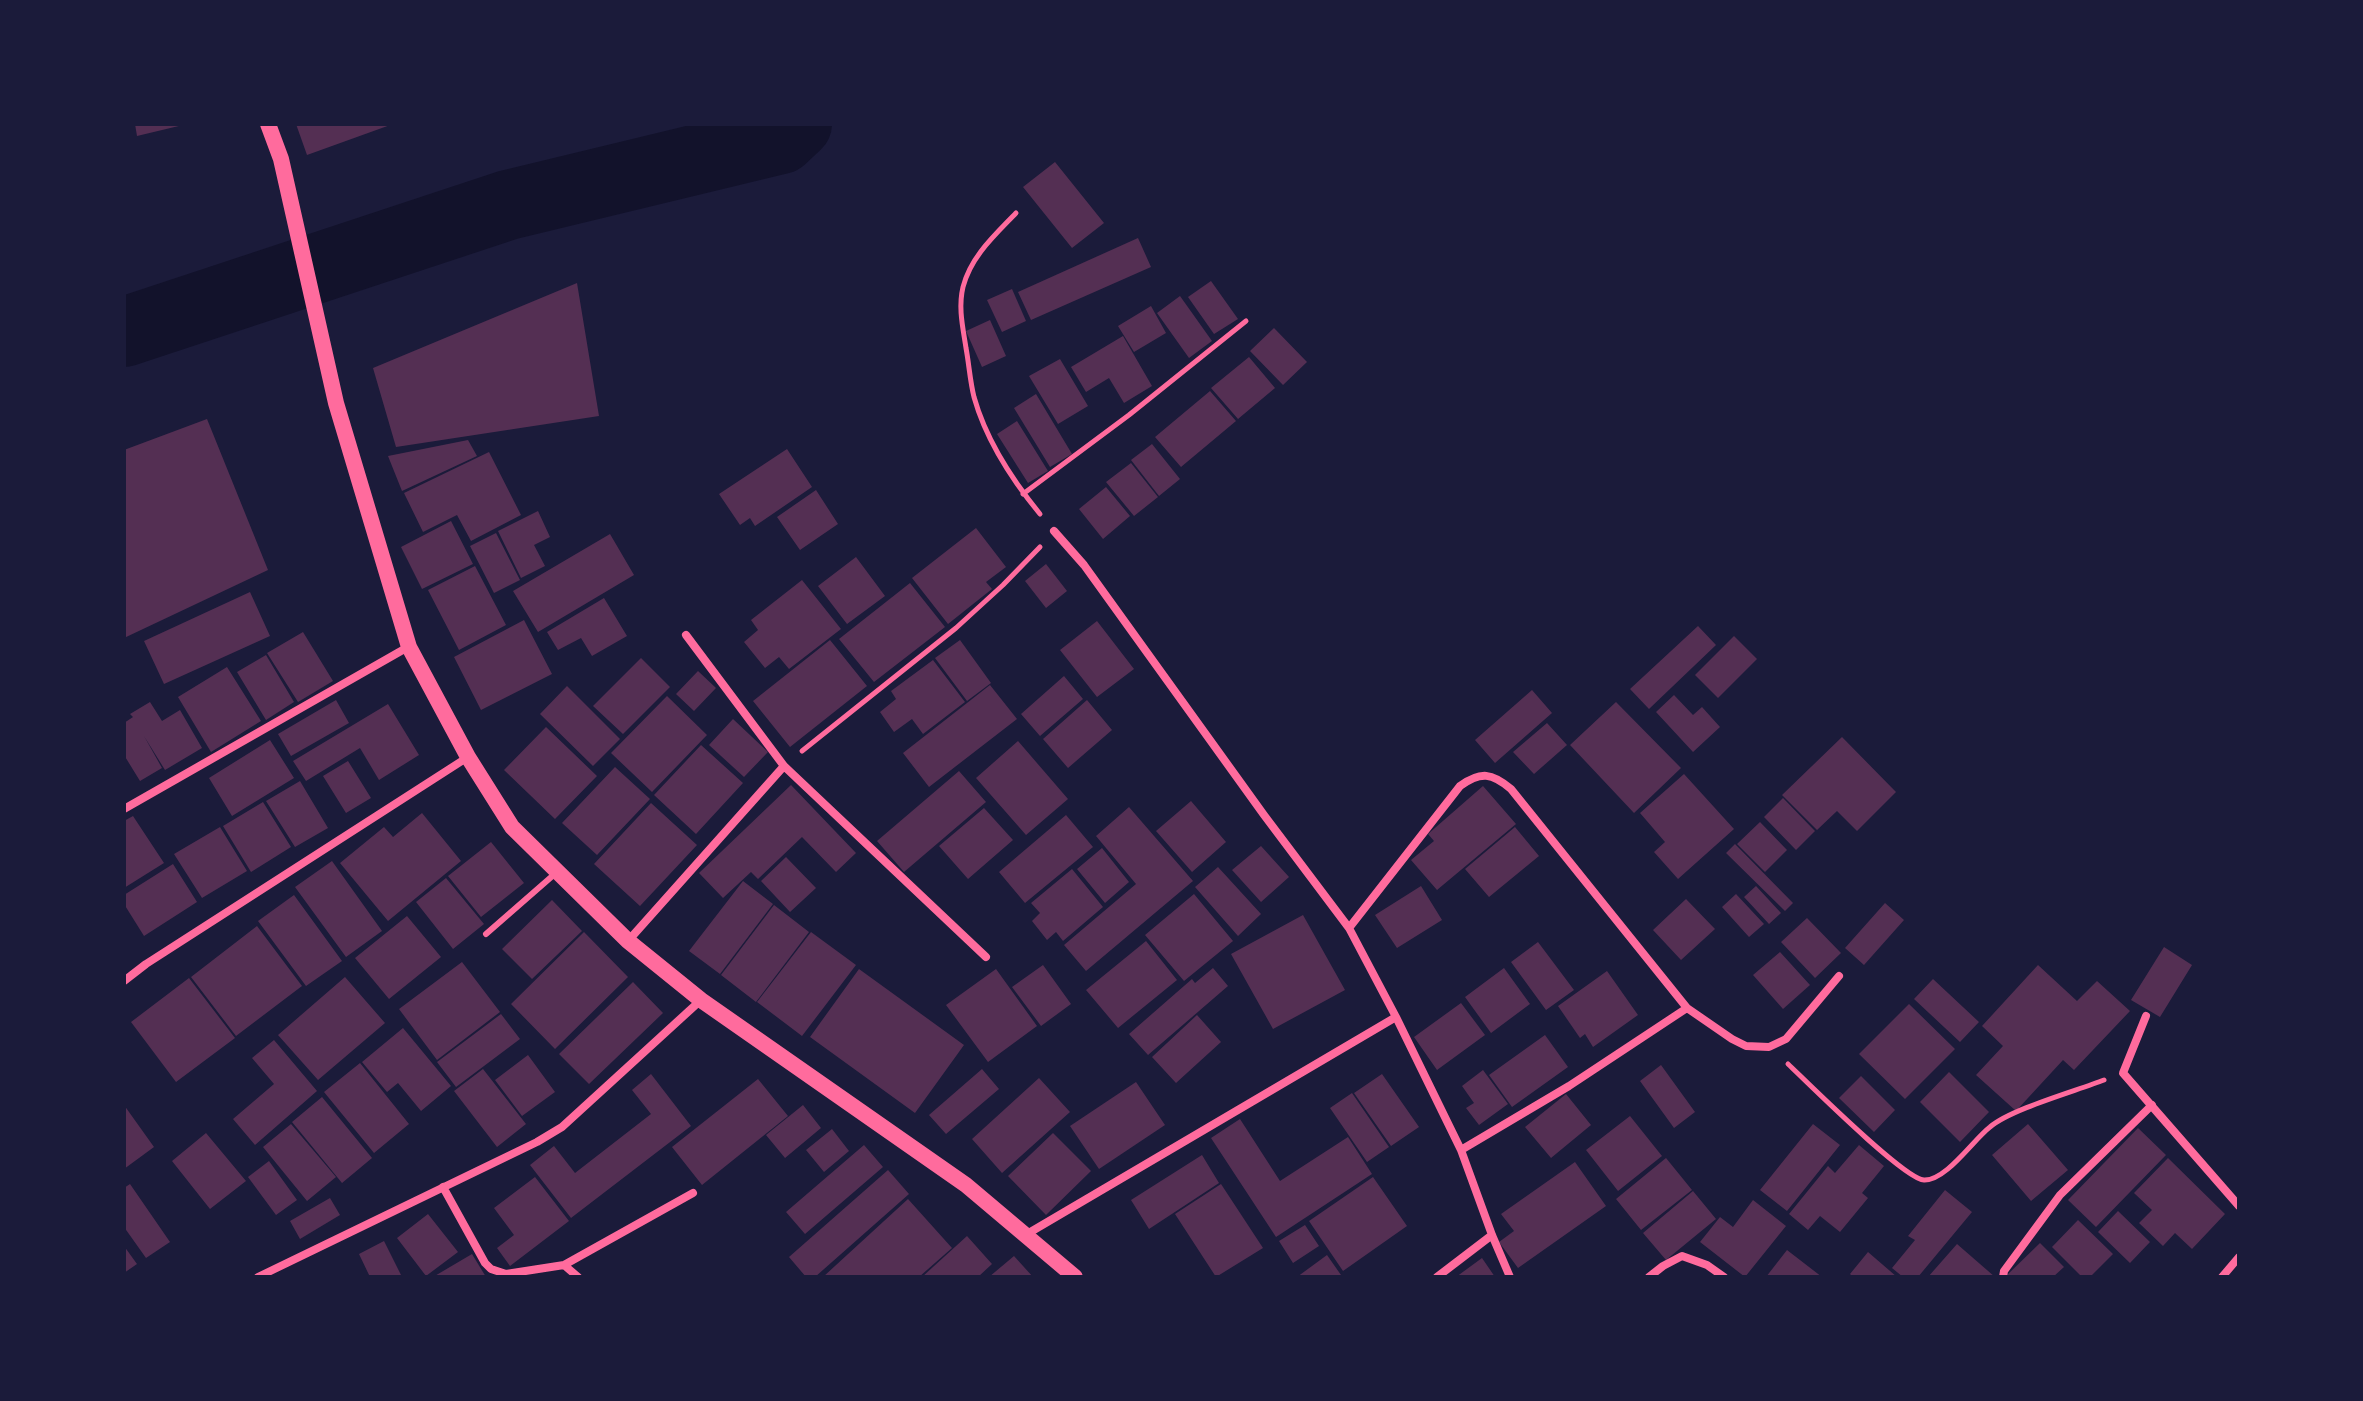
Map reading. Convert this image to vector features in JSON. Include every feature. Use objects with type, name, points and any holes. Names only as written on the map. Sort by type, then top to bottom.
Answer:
[{"type":"main road","points":[[268,124],[281,159],[336,403],[409,647],[468,757],[512,827],[628,941],[701,1000],[923,1154],[1027,1234],[1075,1277]]},
{"type":"street","points":[[1054,531],[1084,565],[1349,928],[1461,1150],[1510,1277]]},
{"type":"street","points":[[686,635],[784,766],[986,957]]},
{"type":"street","points":[[124,809],[409,647]]},
{"type":"street","points":[[124,981],[468,757]]},
{"type":"street","points":[[628,941],[784,766]]},
{"type":"street","points":[[1349,928],[1460,786],[1478,775],[1494,777],[1511,789],[1687,1008],[1732,1039],[1746,1046],[1769,1047],[1786,1039],[1839,976]]},
{"type":"street","points":[[258,1277],[562,1127],[701,1000]]},
{"type":"street","points":[[1461,1150],[1569,1086],[1687,1008]]},
{"type":"street","points":[[2146,1016],[2123,1073],[2239,1206]]},
{"type":"street","points":[[1027,1234],[1396,1017]]},
{"type":"street","points":[[2003,1277],[2004,1271],[2060,1195],[2152,1105]]},
{"type":"street","points":[[443,1187],[485,1263],[491,1269],[506,1274],[564,1265],[693,1193]]},
{"type":"street","points":[[1437,1277],[1492,1235]]},
{"type":"street","points":[[1649,1277],[1682,1256],[1707,1265],[1724,1277]]},
{"type":"street","points":[[2222,1277],[2239,1257]]},
{"type":"street","points":[[564,1265],[578,1277]]},
{"type":"lane","points":[[486,934],[557,872]]},
{"type":"path","points":[[784,766],[956,628],[1003,585],[1054,531],[1023,494],[990,438],[974,397],[960,314],[963,287],[975,259],[1016,213]]},
{"type":"path","points":[[1023,494],[1129,415],[1246,321]]},
{"type":"path","points":[[1769,1047],[1885,1154],[1913,1177],[1924,1180],[1940,1176],[1992,1124],[2123,1073]]},
{"type":"building","points":[[135,124],[182,124],[183,125],[137,136]]},
{"type":"building","points":[[296,124],[393,124],[307,155]]},
{"type":"building","points":[[1055,162],[1104,223],[1072,248],[1023,187]]},
{"type":"building","points":[[1138,238],[1151,267],[1031,320],[1018,292]]},
{"type":"building","points":[[1211,281],[1238,319],[1214,334],[1188,297]]},
{"type":"building","points":[[577,283],[599,416],[396,447],[373,368]]},
{"type":"building","points":[[1012,289],[1026,321],[1002,332],[987,300]]},
{"type":"building","points":[[1180,296],[1212,341],[1189,358],[1157,313]]},
{"type":"building","points":[[1151,306],[1166,333],[1134,352],[1118,326]]},
{"type":"building","points":[[990,320],[1006,356],[982,367],[966,331]]},
{"type":"building","points":[[1274,328],[1307,362],[1283,385],[1250,351]]},
{"type":"building","points":[[1123,336],[1152,386],[1124,403],[1109,378],[1086,392],[1071,367]]},
{"type":"building","points":[[1249,357],[1275,388],[1238,419],[1211,388]]},
{"type":"building","points":[[1060,359],[1088,406],[1058,424],[1029,376]]},
{"type":"building","points":[[1210,391],[1236,421],[1181,467],[1155,437]]},
{"type":"building","points":[[1036,394],[1072,454],[1050,467],[1014,408]]},
{"type":"building","points":[[207,419],[268,570],[124,638],[124,450]]},
{"type":"building","points":[[1017,421],[1048,471],[1028,483],[997,434]]},
{"type":"building","points":[[468,440],[477,456],[402,491],[388,456]]},
{"type":"building","points":[[1152,444],[1180,479],[1159,496],[1131,460]]},
{"type":"building","points":[[787,449],[812,487],[755,526],[750,518],[740,525],[719,494]]},
{"type":"building","points":[[489,452],[521,515],[471,541],[457,515],[423,532],[404,493]]},
{"type":"building","points":[[1131,463],[1158,497],[1134,516],[1106,482]]},
{"type":"building","points":[[1106,487],[1130,516],[1103,539],[1079,509]]},
{"type":"building","points":[[816,490],[838,524],[800,550],[777,517]]},
{"type":"building","points":[[538,511],[550,537],[534,545],[545,566],[521,578],[498,531]]},
{"type":"building","points":[[451,521],[473,564],[422,589],[401,547]]},
{"type":"building","points":[[976,528],[1006,567],[986,582],[992,589],[948,624],[912,578]]},
{"type":"building","points":[[496,533],[520,580],[494,593],[470,546]]},
{"type":"building","points":[[610,534],[634,575],[538,632],[513,591]]},
{"type":"building","points":[[856,557],[885,596],[847,624],[818,586]]},
{"type":"building","points":[[1046,564],[1067,591],[1046,608],[1025,581]]},
{"type":"building","points":[[475,566],[506,625],[459,650],[428,590]]},
{"type":"building","points":[[802,580],[841,629],[789,669],[779,657],[765,668],[744,642],[758,630],[751,620]]},
{"type":"building","points":[[910,583],[945,627],[874,682],[839,639]]},
{"type":"building","points":[[250,592],[270,636],[164,684],[144,641]]},
{"type":"building","points":[[604,598],[627,636],[592,656],[581,638],[558,650],[547,632]]},
{"type":"building","points":[[524,620],[552,674],[481,710],[454,657]]},
{"type":"building","points":[[1097,621],[1134,669],[1097,697],[1060,650]]},
{"type":"building","points":[[1698,626],[1716,645],[1649,709],[1630,689]]},
{"type":"building","points":[[303,632],[333,681],[298,702],[267,653]]},
{"type":"building","points":[[1734,636],[1757,659],[1718,698],[1695,675]]},
{"type":"building","points":[[830,640],[867,686],[790,747],[753,701]]},
{"type":"building","points":[[960,640],[991,683],[967,701],[935,658]]},
{"type":"building","points":[[266,655],[294,702],[266,720],[237,672]]},
{"type":"building","points":[[641,658],[670,687],[623,734],[593,706]]},
{"type":"building","points":[[933,660],[965,702],[923,734],[912,719],[894,732],[880,712],[896,699],[891,691]]},
{"type":"building","points":[[227,667],[261,721],[211,752],[178,697]]},
{"type":"building","points":[[698,671],[716,688],[694,711],[676,694]]},
{"type":"building","points":[[1064,676],[1083,699],[1040,736],[1021,714]]},
{"type":"building","points":[[990,685],[1017,719],[929,787],[903,753]]},
{"type":"building","points":[[567,686],[620,739],[593,766],[540,714]]},
{"type":"building","points":[[1532,690],[1552,713],[1495,763],[1475,740]]},
{"type":"building","points":[[1674,695],[1693,715],[1702,707],[1720,727],[1693,752],[1656,712]]},
{"type":"building","points":[[667,696],[707,735],[652,792],[611,753]]},
{"type":"building","points":[[336,700],[349,723],[291,756],[278,734]]},
{"type":"building","points":[[1087,700],[1112,730],[1068,768],[1043,739]]},
{"type":"building","points":[[150,702],[162,721],[180,710],[202,748],[165,770],[144,736],[162,768],[140,781],[124,755],[124,723],[133,717],[130,714]]},
{"type":"building","points":[[1616,702],[1681,768],[1634,813],[1570,745]]},
{"type":"building","points":[[388,704],[419,755],[379,780],[360,748],[306,781],[293,761]]},
{"type":"building","points":[[733,719],[768,752],[744,777],[709,745]]},
{"type":"building","points":[[1547,723],[1567,745],[1534,774],[1513,752]]},
{"type":"building","points":[[546,727],[597,776],[555,819],[504,770]]},
{"type":"building","points":[[1842,737],[1896,792],[1857,831],[1837,811],[1817,830],[1782,795]]},
{"type":"building","points":[[270,740],[294,778],[232,816],[209,778]]},
{"type":"building","points":[[1018,741],[1068,799],[1026,835],[976,778]]},
{"type":"building","points":[[701,745],[743,783],[696,834],[654,795]]},
{"type":"building","points":[[348,761],[371,798],[346,813],[323,776]]},
{"type":"building","points":[[615,767],[650,799],[597,855],[562,823]]},
{"type":"building","points":[[959,771],[986,802],[904,872],[877,841]]},
{"type":"building","points":[[1684,774],[1734,829],[1678,879],[1654,852],[1665,842],[1640,813]]},
{"type":"building","points":[[300,781],[328,828],[295,847],[266,801]]},
{"type":"building","points":[[791,785],[856,853],[836,872],[802,837],[758,879],[751,872],[723,898],[699,873]]},
{"type":"building","points":[[1483,786],[1516,824],[1437,890],[1411,860],[1434,841],[1428,834]]},
{"type":"building","points":[[1783,798],[1815,831],[1796,850],[1764,817]]},
{"type":"building","points":[[1191,801],[1226,842],[1192,872],[1156,831]]},
{"type":"building","points":[[263,802],[291,847],[251,872],[223,826]]},
{"type":"building","points":[[651,803],[697,845],[640,906],[594,864]]},
{"type":"building","points":[[1129,807],[1193,881],[1086,971],[1064,945],[1136,884],[1096,836]]},
{"type":"building","points":[[984,808],[1013,840],[968,879],[939,846]]},
{"type":"building","points":[[422,813],[461,861],[388,921],[340,863],[384,827],[393,837]]},
{"type":"building","points":[[1066,815],[1093,847],[1025,903],[999,872]]},
{"type":"building","points":[[133,816],[164,863],[124,888],[124,821]]},
{"type":"building","points":[[1760,822],[1787,850],[1765,872],[1737,844]]},
{"type":"building","points":[[220,827],[247,871],[202,898],[174,854]]},
{"type":"building","points":[[1515,827],[1539,856],[1489,897],[1465,869]]},
{"type":"building","points":[[491,842],[524,883],[481,917],[448,876]]},
{"type":"building","points":[[1735,844],[1793,903],[1785,911],[1726,853]]},
{"type":"building","points":[[1261,846],[1289,877],[1261,902],[1232,870]]},
{"type":"building","points":[[1102,848],[1129,882],[1105,903],[1077,869]]},
{"type":"building","points":[[786,857],[816,888],[790,912],[761,881]]},
{"type":"building","points":[[332,861],[382,931],[346,957],[295,887]]},
{"type":"building","points":[[173,864],[197,902],[144,936],[124,904],[124,895]]},
{"type":"building","points":[[1218,867],[1261,914],[1238,936],[1195,887]]},
{"type":"building","points":[[1072,869],[1103,907],[1063,941],[1056,932],[1047,940],[1032,921],[1040,913],[1031,903]]},
{"type":"building","points":[[446,878],[484,924],[453,949],[416,902]]},
{"type":"building","points":[[743,881],[773,904],[720,974],[689,951]]},
{"type":"building","points":[[1421,886],[1442,920],[1397,948],[1375,915]]},
{"type":"building","points":[[1756,886],[1781,913],[1769,924],[1744,897]]},
{"type":"building","points":[[1194,894],[1233,941],[1184,981],[1145,935]]},
{"type":"building","points":[[1736,894],[1764,924],[1749,937],[1722,907]]},
{"type":"building","points":[[294,895],[342,961],[306,986],[258,921]]},
{"type":"building","points":[[1686,899],[1715,929],[1681,960],[1653,930]]},
{"type":"building","points":[[552,900],[582,931],[532,979],[502,949]]},
{"type":"building","points":[[1885,903],[1904,920],[1864,965],[1845,948]]},
{"type":"building","points":[[774,905],[809,932],[756,1002],[721,975]]},
{"type":"building","points":[[1303,915],[1345,990],[1273,1029],[1231,954]]},
{"type":"building","points":[[407,916],[441,957],[389,999],[355,958]]},
{"type":"building","points":[[1807,918],[1841,953],[1815,978],[1781,942]]},
{"type":"building","points":[[257,926],[302,986],[236,1036],[191,977]]},
{"type":"building","points":[[584,932],[628,977],[555,1049],[511,1004]]},
{"type":"building","points":[[811,932],[856,965],[802,1036],[757,1002]]},
{"type":"building","points":[[1146,941],[1177,980],[1118,1028],[1086,990]]},
{"type":"building","points":[[1538,942],[1574,990],[1546,1010],[1511,962]]},
{"type":"building","points":[[2164,947],[2192,965],[2160,1017],[2131,1000]]},
{"type":"building","points":[[1780,952],[1810,985],[1783,1009],[1753,975]]},
{"type":"building","points":[[462,962],[500,1012],[437,1060],[399,1009]]},
{"type":"building","points":[[1043,965],[1071,1004],[1041,1026],[1012,987]]},
{"type":"building","points":[[2038,965],[2077,1001],[2097,981],[2130,1011],[2074,1070],[2063,1060],[2016,1111],[1976,1075],[2003,1046],[1982,1026]]},
{"type":"building","points":[[1213,968],[1228,986],[1148,1055],[1129,1034],[1192,979],[1195,983]]},
{"type":"building","points":[[1504,968],[1530,1004],[1491,1033],[1465,997]]},
{"type":"building","points":[[859,969],[964,1045],[915,1113],[810,1037]]},
{"type":"building","points":[[996,969],[1037,1026],[988,1062],[946,1005]]},
{"type":"building","points":[[1607,971],[1638,1015],[1593,1047],[1585,1034],[1580,1038],[1558,1006]]},
{"type":"building","points":[[345,977],[385,1023],[318,1080],[278,1035]]},
{"type":"building","points":[[189,978],[235,1038],[176,1082],[131,1022]]},
{"type":"building","points":[[1933,979],[1979,1022],[1960,1042],[1914,999]]},
{"type":"building","points":[[633,982],[663,1013],[589,1084],[559,1054]]},
{"type":"building","points":[[1461,1003],[1485,1035],[1437,1070],[1414,1037]]},
{"type":"building","points":[[1909,1004],[1955,1049],[1905,1099],[1859,1054]]},
{"type":"building","points":[[501,1014],[520,1039],[456,1087],[437,1062]]},
{"type":"building","points":[[1197,1015],[1221,1042],[1176,1083],[1152,1057]]},
{"type":"building","points":[[403,1028],[451,1086],[421,1111],[398,1083],[387,1092],[362,1062]]},
{"type":"building","points":[[1545,1035],[1568,1067],[1512,1107],[1489,1075]]},
{"type":"building","points":[[274,1040],[317,1091],[255,1145],[233,1119],[274,1084],[252,1058]]},
{"type":"building","points":[[528,1055],[555,1092],[522,1116],[495,1080]]},
{"type":"building","points":[[360,1063],[409,1124],[374,1153],[324,1092]]},
{"type":"building","points":[[1661,1065],[1695,1112],[1674,1128],[1640,1081]]},
{"type":"building","points":[[483,1069],[526,1124],[497,1147],[454,1091]]},
{"type":"building","points":[[982,1069],[999,1089],[946,1134],[929,1115]]},
{"type":"building","points":[[1483,1070],[1508,1104],[1479,1125],[1466,1108],[1474,1103],[1462,1086]]},
{"type":"building","points":[[1949,1072],[1989,1112],[1960,1142],[1920,1102]]},
{"type":"building","points":[[651,1074],[691,1126],[571,1218],[530,1165],[554,1146],[575,1173],[651,1114],[632,1090]]},
{"type":"building","points":[[1382,1074],[1419,1127],[1391,1146],[1354,1093]]},
{"type":"building","points":[[1861,1076],[1895,1110],[1874,1132],[1839,1098]]},
{"type":"building","points":[[1039,1078],[1070,1112],[1002,1173],[972,1139]]},
{"type":"building","points":[[758,1079],[788,1116],[702,1185],[672,1147]]},
{"type":"building","points":[[1136,1082],[1165,1125],[1099,1169],[1070,1126]]},
{"type":"building","points":[[1352,1093],[1389,1147],[1367,1162],[1330,1108]]},
{"type":"building","points":[[1566,1094],[1591,1125],[1551,1158],[1525,1127]]},
{"type":"building","points":[[322,1097],[372,1158],[342,1183],[292,1122]]},
{"type":"building","points":[[124,1105],[154,1147],[124,1169]]},
{"type":"building","points":[[803,1105],[821,1128],[785,1158],[766,1135]]},
{"type":"building","points":[[1630,1116],[1662,1156],[1618,1191],[1586,1150]]},
{"type":"building","points":[[1240,1119],[1280,1181],[1348,1137],[1372,1174],[1276,1237],[1211,1138]]},
{"type":"building","points":[[291,1124],[336,1177],[307,1201],[263,1147]]},
{"type":"building","points":[[1813,1124],[1840,1145],[1787,1211],[1760,1190]]},
{"type":"building","points":[[2028,1124],[2068,1170],[2031,1201],[1992,1155]]},
{"type":"building","points":[[2138,1128],[2166,1155],[2096,1227],[2068,1200]]},
{"type":"building","points":[[832,1129],[849,1151],[824,1172],[806,1150]]},
{"type":"building","points":[[206,1133],[246,1181],[210,1209],[172,1161]]},
{"type":"building","points":[[1053,1133],[1091,1171],[1046,1215],[1008,1176]]},
{"type":"building","points":[[864,1145],[883,1167],[805,1234],[786,1212]]},
{"type":"building","points":[[1859,1145],[1884,1166],[1862,1193],[1868,1198],[1840,1232],[1820,1216],[1808,1230],[1789,1214],[1828,1166],[1835,1173]]},
{"type":"building","points":[[1202,1155],[1219,1183],[1149,1229],[1131,1200]]},
{"type":"building","points":[[1666,1158],[1692,1190],[1641,1230],[1616,1199]]},
{"type":"building","points":[[2168,1158],[2225,1214],[2192,1249],[2175,1233],[2163,1246],[2139,1223],[2152,1210],[2134,1193]]},
{"type":"building","points":[[269,1161],[297,1200],[276,1215],[248,1177]]},
{"type":"building","points":[[1575,1162],[1606,1206],[1518,1268],[1499,1242],[1514,1231],[1501,1214]]},
{"type":"building","points":[[888,1170],[909,1194],[815,1277],[806,1277],[789,1257]]},
{"type":"building","points":[[535,1177],[569,1221],[510,1266],[497,1248],[514,1235],[494,1208]]},
{"type":"building","points":[[1373,1177],[1407,1226],[1343,1271],[1309,1221]]},
{"type":"building","points":[[130,1184],[170,1242],[146,1258],[124,1227],[124,1188]]},
{"type":"building","points":[[1221,1184],[1263,1248],[1216,1277],[1175,1214]]},
{"type":"building","points":[[1945,1190],[1972,1212],[1918,1277],[1903,1277],[1892,1268],[1915,1240],[1908,1236]]},
{"type":"building","points":[[1693,1191],[1716,1219],[1666,1260],[1643,1233]]},
{"type":"building","points":[[330,1198],[340,1215],[300,1239],[290,1221]]},
{"type":"building","points":[[908,1199],[952,1248],[919,1277],[823,1277]]},
{"type":"building","points":[[1753,1200],[1786,1226],[1745,1277],[1700,1242],[1720,1217],[1733,1227]]},
{"type":"building","points":[[2118,1211],[2150,1242],[2130,1263],[2098,1232]]},
{"type":"building","points":[[428,1214],[458,1252],[426,1276],[397,1238]]},
{"type":"building","points":[[2078,1220],[2113,1254],[2090,1277],[2082,1277],[2052,1247]]},
{"type":"building","points":[[1305,1225],[1319,1246],[1293,1263],[1279,1241]]},
{"type":"building","points":[[967,1236],[992,1264],[978,1277],[922,1277]]},
{"type":"building","points":[[384,1241],[402,1277],[370,1277],[359,1254]]},
{"type":"building","points":[[2040,1243],[2064,1267],[2053,1277],[2005,1277]]},
{"type":"building","points":[[1957,1244],[1995,1277],[1928,1277]]},
{"type":"building","points":[[124,1246],[137,1264],[124,1273]]},
{"type":"building","points":[[1787,1250],[1822,1277],[1766,1277]]},
{"type":"building","points":[[1868,1252],[1897,1277],[1853,1277],[1850,1274]]},
{"type":"building","points":[[472,1254],[486,1277],[433,1277]]},
{"type":"building","points":[[1327,1255],[1341,1275],[1297,1277]]},
{"type":"building","points":[[1014,1256],[1033,1277],[989,1277]]},
{"type":"building","points":[[1482,1258],[1495,1277],[1456,1277]]},
{"type":"waterway","points":[[124,332],[508,205],[781,139],[797,124]]}]
